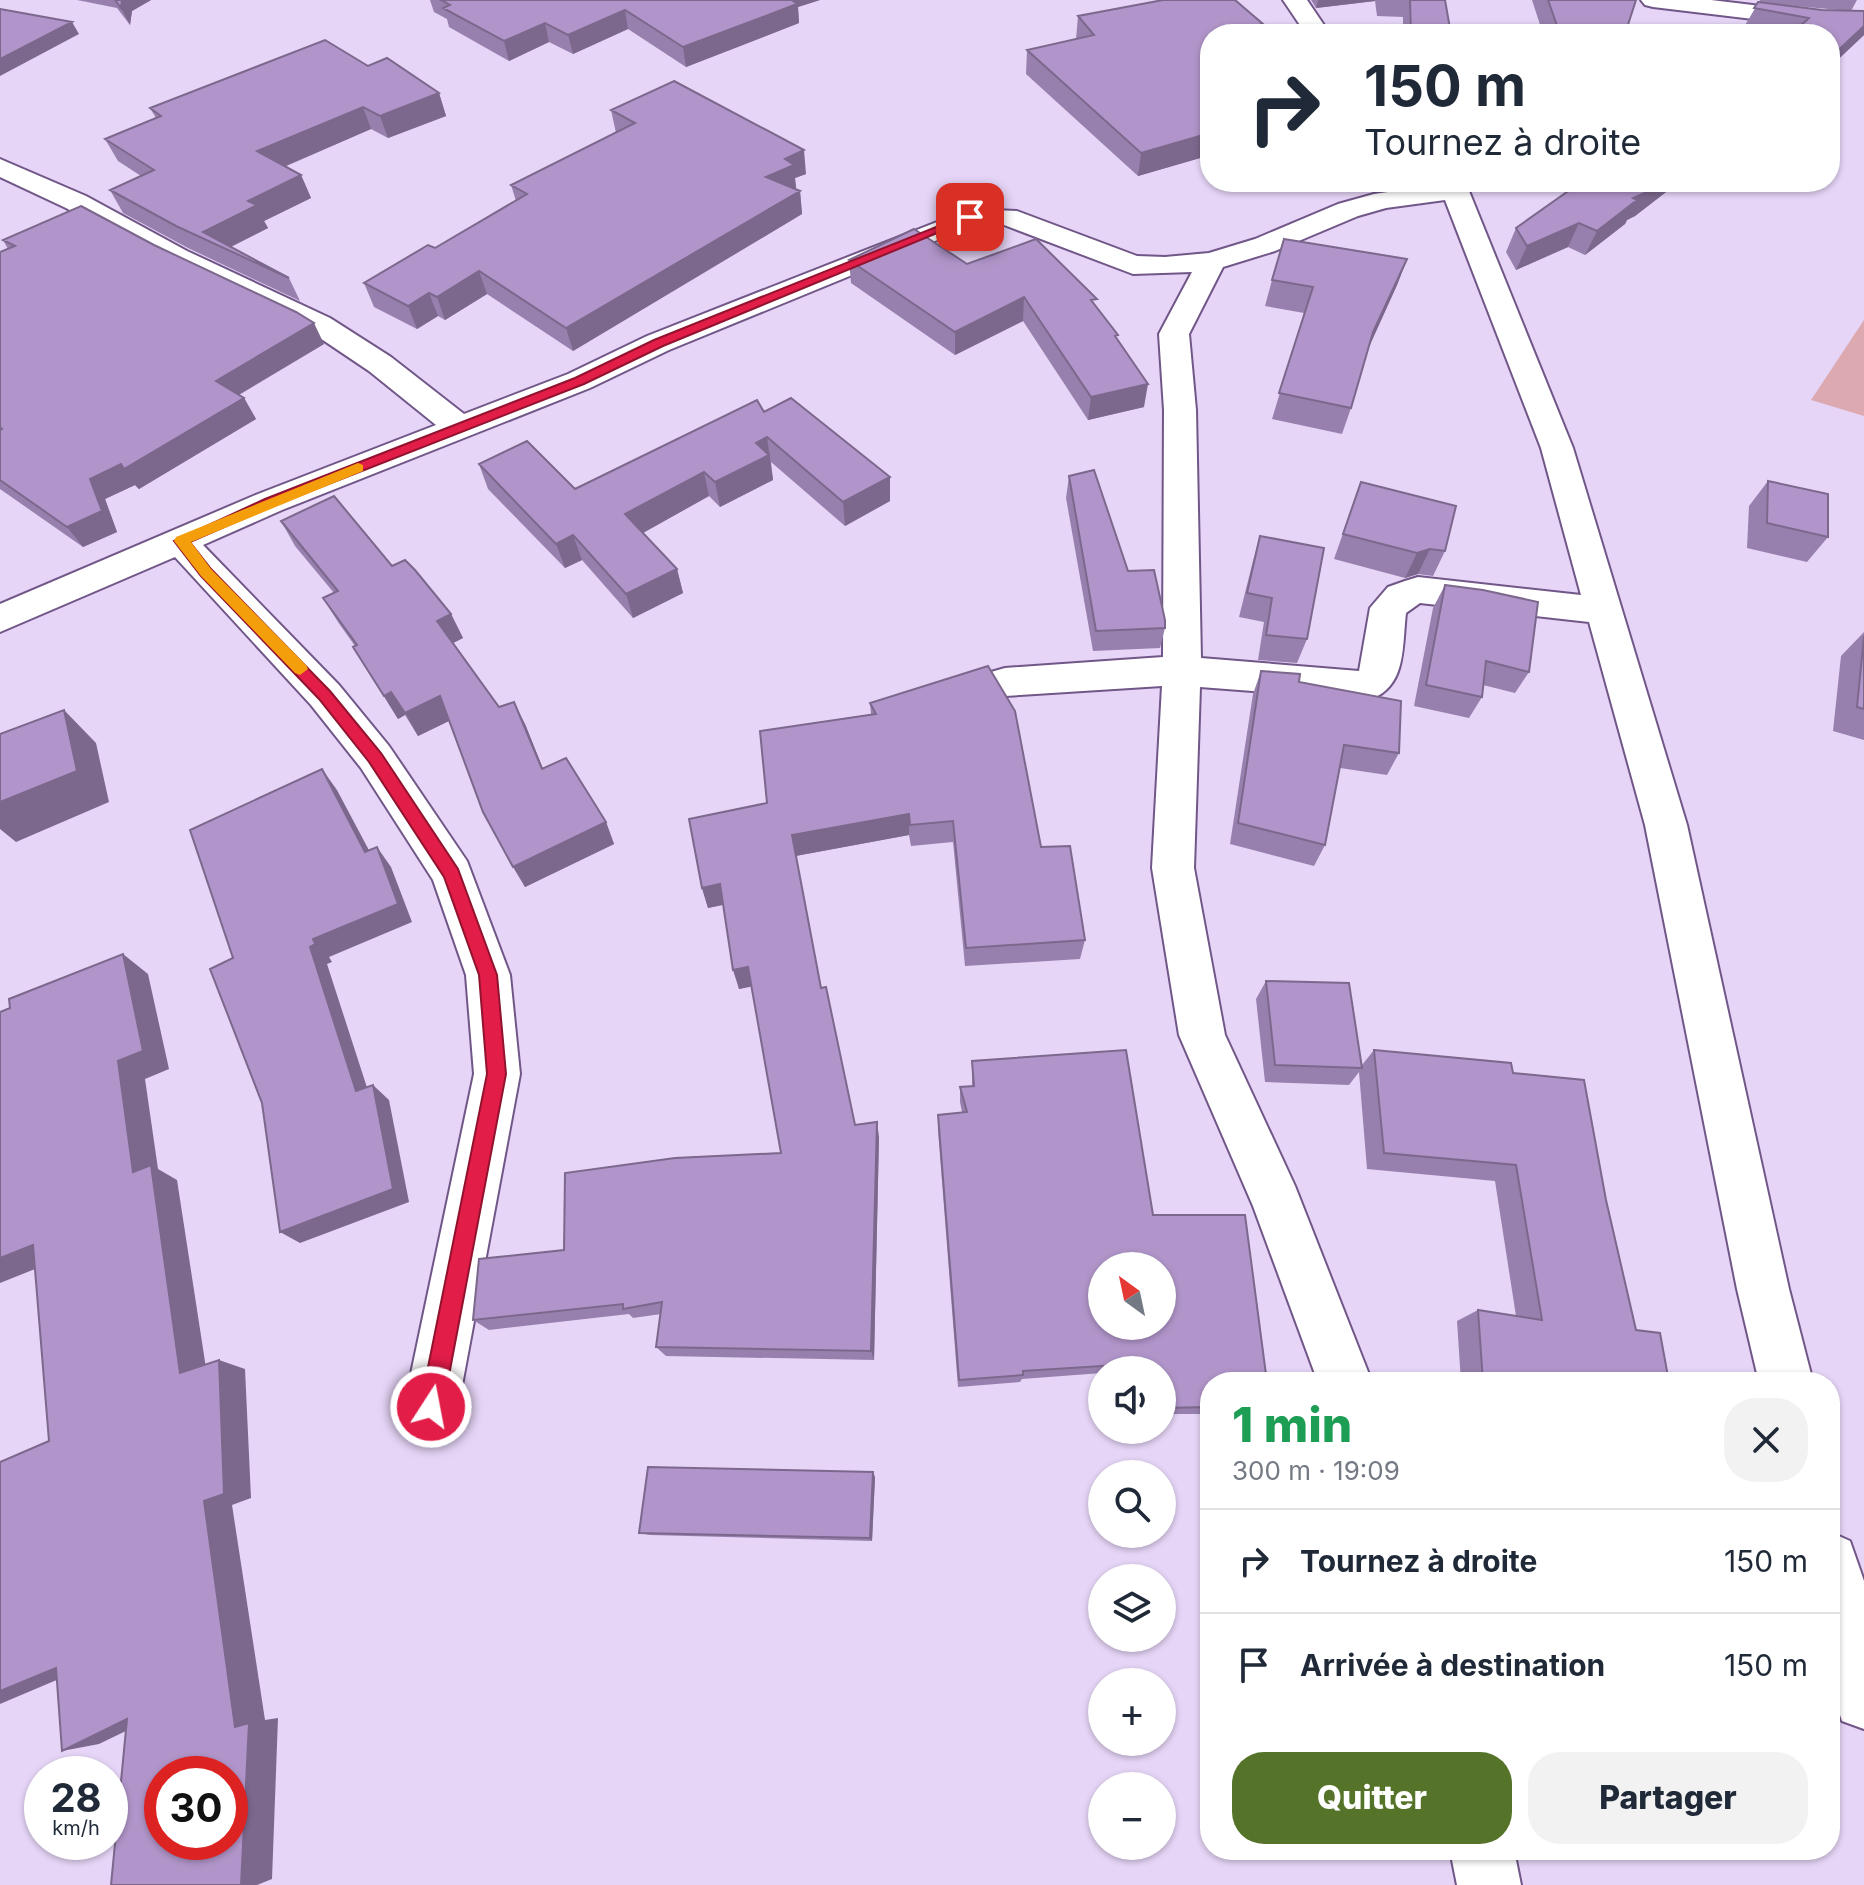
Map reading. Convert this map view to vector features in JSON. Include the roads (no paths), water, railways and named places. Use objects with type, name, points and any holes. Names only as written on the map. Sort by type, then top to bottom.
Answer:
[{"type":"street","points":[[1295,0],[1311,24]]},
{"type":"street","points":[[1653,0],[1701,3],[1811,19],[1864,21]]},
{"type":"street","points":[[0,167],[76,202],[177,257],[319,324],[380,364],[459,427]]},
{"type":"street","points":[[0,619],[181,541],[579,381],[658,343],[970,217],[1007,217],[1133,265],[1165,266],[1212,261],[1265,245],[1348,210],[1422,192]]},
{"type":"street","points":[[1453,192],[1557,448],[1666,825],[1763,1289],[1784,1372]]},
{"type":"street","points":[[1212,261],[1174,334],[1180,410],[1182,671],[1173,868],[1202,1035],[1277,1203],[1341,1372]]},
{"type":"street","points":[[181,541],[206,572],[325,695],[375,757],[452,874],[488,975],[497,1074],[431,1407]]},
{"type":"street","points":[[1005,682],[1091,674],[1182,671],[1368,686],[1380,674],[1388,608],[1401,596],[1418,590],[1602,610]]},
{"type":"street","points":[[1840,1602],[1864,1699]]},
{"type":"street","points":[[1484,1860],[1489,1885]]}]
